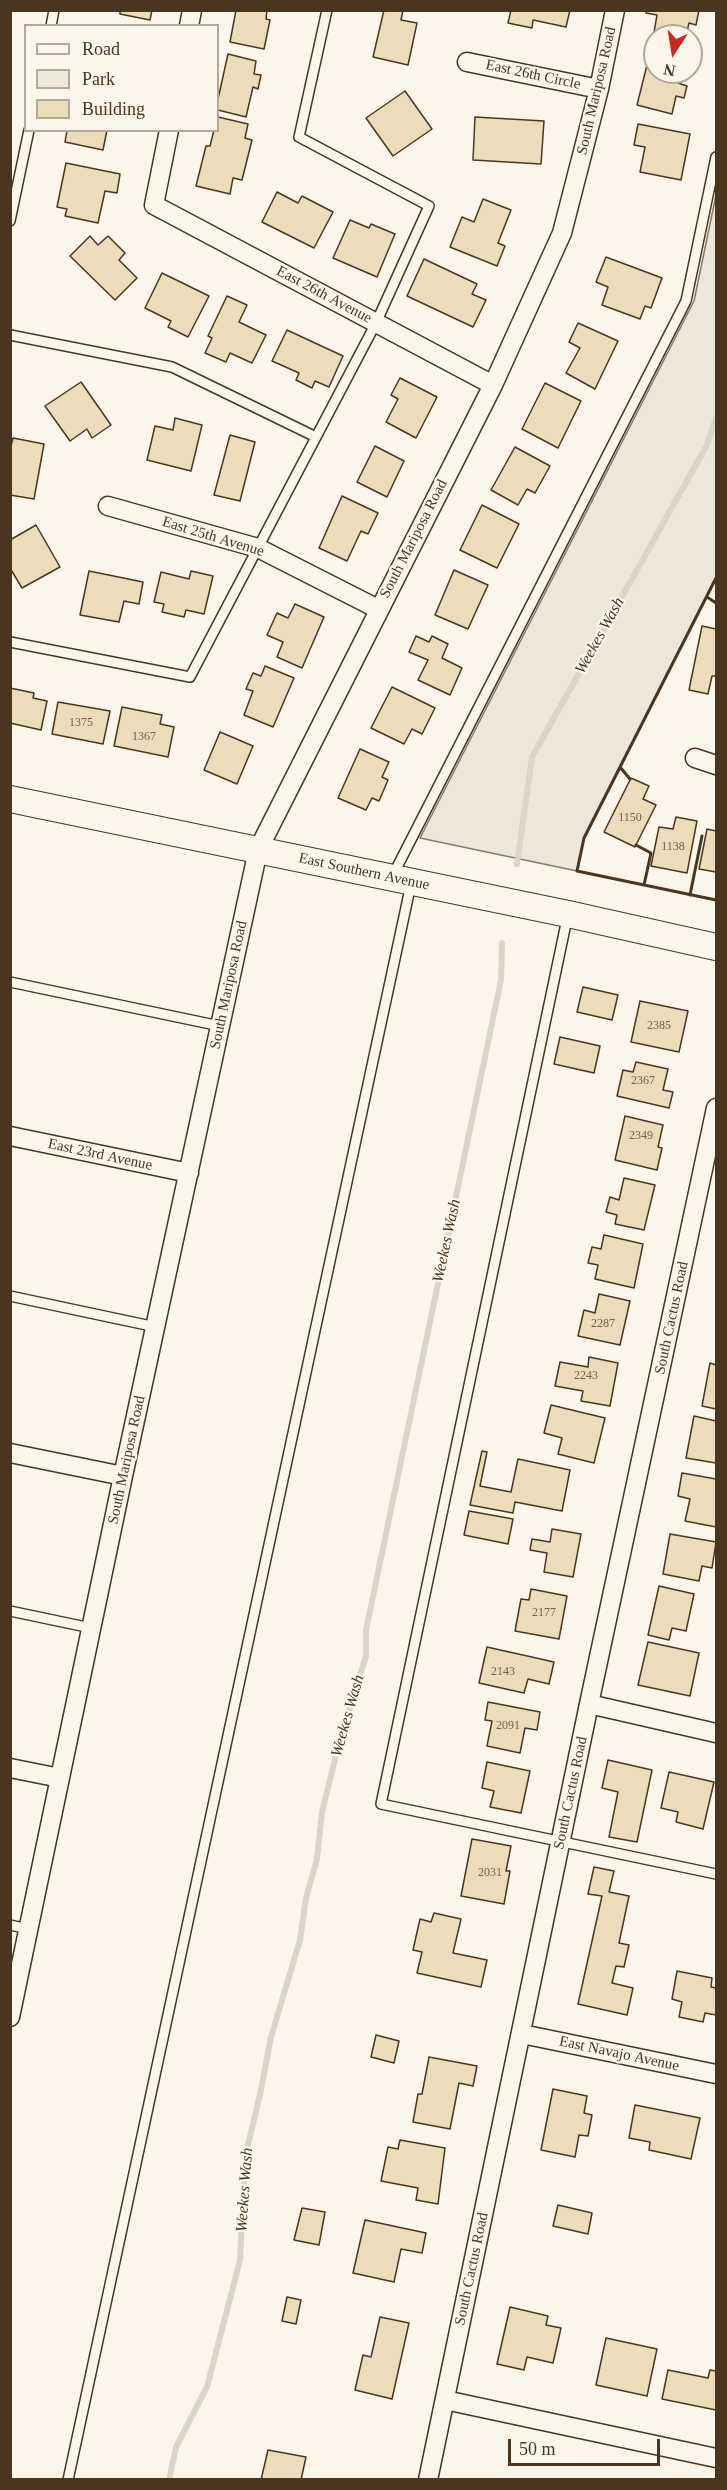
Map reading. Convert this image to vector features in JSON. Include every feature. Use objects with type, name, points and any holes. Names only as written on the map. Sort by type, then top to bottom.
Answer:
[{"type":"main road","name":"East Southern Avenue","points":[[10,800],[402,879],[717,947]]},
{"type":"street","name":"South Mariposa Road","points":[[10,2017],[123,1476],[258,850],[493,385],[562,233],[599,89],[615,10]]},
{"type":"street","name":"East 26th Circle","points":[[467,62],[599,89]]},
{"type":"street","name":"East 26th Avenue","points":[[169,132],[154,205],[493,385]]},
{"type":"street","name":"East 25th Avenue","points":[[108,506],[258,548],[378,609]]},
{"type":"street","points":[[695,758],[717,765]]},
{"type":"street","name":"South Cactus Road","points":[[428,2480],[589,1704],[717,1108]]},
{"type":"street","name":"East 23rd Avenue","points":[[10,1136],[189,1173]]},
{"type":"street","points":[[10,1453],[123,1476]]},
{"type":"street","points":[[589,1704],[717,1733]]},
{"type":"street","points":[[10,1768],[60,1778]]},
{"type":"street","name":"East Navajo Avenue","points":[[522,2034],[717,2074]]},
{"type":"street","points":[[445,2400],[717,2458]]},
{"type":"lane","points":[[10,642],[190,677],[376,323],[429,206],[299,137],[327,10]]},
{"type":"lane","points":[[10,220],[29,132]]},
{"type":"lane","points":[[68,2480],[402,879],[686,301],[717,157]]},
{"type":"lane","points":[[10,335],[172,367],[316,437]]},
{"type":"lane","points":[[568,914],[381,1804],[717,1874]]},
{"type":"lane","points":[[10,982],[220,1026]]},
{"type":"lane","points":[[10,1296],[156,1326]]},
{"type":"lane","points":[[10,1611],[91,1628]]},
{"type":"lane","points":[[10,1925],[29,1929]]},
{"type":"green space","points":[[716,195],[716,578],[584,838],[577,871],[420,838],[694,301]]},
{"type":"building","points":[[120,10],[152,10],[150,20],[120,14]]},
{"type":"building","points":[[236,10],[267,10],[266,19],[270,20],[264,49],[230,42]]},
{"type":"building","points":[[384,10],[403,10],[401,20],[417,23],[408,65],[373,57]]},
{"type":"building","points":[[511,10],[570,10],[566,27],[533,20],[532,28],[508,23]]},
{"type":"building","points":[[646,10],[699,10],[696,24],[655,24],[657,15],[646,13]]},
{"type":"building","points":[[228,54],[256,61],[254,74],[261,75],[258,89],[253,87],[246,117],[219,110],[219,94]]},
{"type":"building","points":[[643,81],[643,84],[687,86],[684,98],[676,96],[672,114],[637,105]]},
{"type":"building","points":[[405,91],[432,129],[393,156],[366,118]]},
{"type":"building","points":[[219,117],[248,124],[245,138],[252,140],[242,180],[233,178],[230,194],[196,186],[206,146],[210,146],[214,132],[219,132]]},
{"type":"building","points":[[475,117],[544,121],[541,164],[473,160]]},
{"type":"building","points":[[638,124],[690,134],[681,180],[640,172],[645,147],[634,145]]},
{"type":"building","points":[[67,132],[107,132],[103,150],[65,142]]},
{"type":"building","points":[[66,163],[120,174],[117,193],[105,191],[98,223],[65,216],[67,209],[57,207]]},
{"type":"building","points":[[277,192],[298,203],[302,196],[333,212],[314,248],[262,222]]},
{"type":"building","points":[[483,199],[511,210],[498,243],[505,246],[497,266],[450,247],[462,217],[474,222]]},
{"type":"building","points":[[350,220],[369,228],[371,224],[395,234],[377,277],[333,258]]},
{"type":"building","points":[[90,236],[98,245],[108,236],[125,253],[119,260],[137,278],[115,300],[70,256]]},
{"type":"building","points":[[606,257],[662,278],[651,308],[645,306],[640,319],[602,305],[608,287],[596,282]]},
{"type":"building","points":[[424,259],[477,284],[472,294],[486,300],[473,327],[407,296]]},
{"type":"building","points":[[162,273],[209,296],[188,337],[168,327],[171,321],[145,308]]},
{"type":"building","points":[[227,296],[247,305],[239,322],[266,335],[252,363],[230,353],[226,362],[205,353],[212,338],[208,336]]},
{"type":"building","points":[[578,323],[618,341],[595,389],[566,373],[580,348],[569,342]]},
{"type":"building","points":[[287,330],[343,356],[329,387],[315,381],[312,388],[296,380],[299,373],[272,361]]},
{"type":"building","points":[[400,378],[437,397],[416,438],[386,422],[398,399],[391,395]]},
{"type":"building","points":[[81,382],[111,425],[92,438],[87,429],[70,441],[45,406]]},
{"type":"building","points":[[545,383],[581,401],[558,448],[522,429]]},
{"type":"building","points":[[175,418],[202,425],[191,471],[147,460],[155,426],[173,430]]},
{"type":"building","points":[[230,435],[255,442],[240,501],[214,495]]},
{"type":"building","points":[[13,438],[44,444],[34,499],[10,495],[10,450]]},
{"type":"building","points":[[375,446],[404,461],[387,497],[357,482]]},
{"type":"building","points":[[515,447],[550,466],[535,493],[527,489],[518,505],[491,490]]},
{"type":"building","points":[[342,496],[378,513],[368,534],[361,531],[347,561],[319,548]]},
{"type":"building","points":[[482,505],[519,524],[497,568],[460,550]]},
{"type":"building","points":[[36,525],[60,567],[22,588],[10,568],[10,540]]},
{"type":"building","points":[[454,570],[488,585],[468,629],[435,615]]},
{"type":"building","points":[[89,571],[143,582],[139,604],[124,601],[119,622],[80,615]]},
{"type":"building","points":[[191,571],[213,576],[204,614],[186,610],[184,617],[162,612],[164,604],[154,602],[161,572],[189,579]]},
{"type":"building","points":[[295,604],[324,617],[302,668],[277,657],[283,642],[267,635],[277,613],[288,618]]},
{"type":"building","points":[[702,626],[716,629],[716,676],[712,676],[708,694],[689,690]]},
{"type":"building","points":[[416,636],[429,642],[432,636],[448,644],[442,658],[462,668],[450,695],[418,680],[428,660],[409,652]]},
{"type":"building","points":[[265,666],[294,678],[273,727],[244,715],[253,691],[246,689],[253,673],[261,676]]},
{"type":"building","points":[[392,687],[435,708],[422,734],[412,729],[404,744],[371,728]]},
{"type":"building","points":[[10,688],[34,693],[33,698],[47,701],[41,730],[10,723]]},
{"type":"building","points":[[58,702],[110,711],[103,744],[52,734]]},
{"type":"building","points":[[122,707],[162,715],[160,724],[174,727],[168,757],[114,746]]},
{"type":"building","points":[[220,732],[253,746],[237,784],[204,770]]},
{"type":"building","points":[[360,749],[389,762],[382,777],[388,780],[379,801],[372,798],[366,810],[338,798]]},
{"type":"building","points":[[631,778],[649,786],[643,799],[656,805],[635,847],[604,832]]},
{"type":"building","points":[[676,817],[697,821],[687,873],[651,866],[659,827],[673,829]]},
{"type":"building","points":[[707,829],[716,831],[716,872],[699,869]]},
{"type":"building","points":[[583,987],[618,995],[612,1020],[577,1012]]},
{"type":"building","points":[[640,1001],[688,1011],[679,1052],[631,1042]]},
{"type":"building","points":[[560,1037],[600,1046],[594,1073],[554,1064]]},
{"type":"building","points":[[636,1062],[668,1069],[663,1090],[673,1092],[669,1108],[617,1096],[623,1070],[633,1072]]},
{"type":"building","points":[[625,1116],[663,1125],[658,1147],[662,1148],[657,1170],[615,1160]]},
{"type":"building","points":[[624,1178],[655,1185],[644,1230],[615,1224],[617,1215],[606,1212],[610,1197],[619,1200]]},
{"type":"building","points":[[604,1235],[643,1244],[634,1288],[595,1279],[598,1265],[588,1263],[592,1247],[601,1249]]},
{"type":"building","points":[[599,1294],[630,1301],[620,1345],[578,1336],[584,1310],[595,1313]]},
{"type":"building","points":[[589,1357],[618,1363],[610,1406],[581,1401],[583,1391],[555,1386],[560,1362],[588,1367]]},
{"type":"building","points":[[710,1363],[716,1365],[716,1409],[702,1406]]},
{"type":"building","points":[[551,1405],[605,1418],[594,1463],[558,1454],[562,1438],[544,1433]]},
{"type":"building","points":[[694,1416],[716,1421],[716,1463],[686,1458]]},
{"type":"building","points":[[482,1451],[487,1452],[480,1486],[511,1492],[518,1459],[570,1470],[562,1511],[515,1502],[513,1513],[470,1505]]},
{"type":"building","points":[[682,1473],[716,1479],[716,1527],[685,1521],[690,1499],[678,1496]]},
{"type":"building","points":[[469,1511],[513,1519],[508,1544],[464,1535]]},
{"type":"building","points":[[552,1529],[581,1534],[573,1577],[544,1572],[547,1553],[530,1550],[532,1539],[550,1542]]},
{"type":"building","points":[[670,1534],[716,1542],[712,1568],[702,1566],[699,1581],[663,1574]]},
{"type":"building","points":[[659,1586],[694,1594],[686,1631],[672,1628],[669,1640],[648,1635]]},
{"type":"building","points":[[531,1589],[567,1596],[559,1639],[515,1631],[521,1599],[529,1600]]},
{"type":"building","points":[[648,1642],[699,1653],[690,1696],[638,1685]]},
{"type":"building","points":[[487,1647],[554,1662],[549,1684],[528,1679],[524,1693],[479,1683]]},
{"type":"building","points":[[488,1702],[540,1712],[537,1730],[525,1728],[520,1753],[487,1746],[492,1721],[485,1720]]},
{"type":"building","points":[[608,1760],[652,1770],[637,1842],[609,1837],[618,1792],[602,1788]]},
{"type":"building","points":[[487,1762],[530,1771],[521,1813],[490,1807],[494,1791],[482,1788]]},
{"type":"building","points":[[669,1772],[714,1782],[703,1829],[676,1822],[678,1812],[661,1808]]},
{"type":"building","points":[[472,1839],[511,1846],[506,1871],[510,1871],[504,1904],[461,1896]]},
{"type":"building","points":[[594,1867],[614,1871],[609,1892],[629,1896],[619,1943],[629,1945],[624,1967],[616,1966],[612,1983],[633,1988],[627,2015],[578,2004],[602,1896],[588,1894]]},
{"type":"building","points":[[434,1913],[461,1919],[453,1953],[487,1960],[481,1987],[417,1973],[422,1952],[413,1950],[420,1919],[431,1922]]},
{"type":"building","points":[[677,1971],[712,1978],[711,1987],[716,1988],[716,2015],[705,2013],[703,2022],[679,2017],[682,2002],[672,1999]]},
{"type":"building","points":[[376,2035],[399,2041],[394,2063],[371,2057]]},
{"type":"building","points":[[429,2057],[477,2066],[473,2086],[459,2083],[450,2129],[413,2122],[418,2094],[422,2094]]},
{"type":"building","points":[[553,2089],[587,2096],[584,2113],[592,2115],[588,2136],[579,2135],[575,2157],[541,2150]]},
{"type":"building","points":[[635,2105],[700,2118],[691,2159],[649,2150],[650,2142],[629,2138]]},
{"type":"building","points":[[400,2140],[445,2148],[438,2204],[416,2200],[418,2188],[381,2181],[388,2147],[398,2149]]},
{"type":"building","points":[[558,2205],[592,2213],[588,2234],[553,2226]]},
{"type":"building","points":[[302,2208],[325,2212],[319,2245],[294,2240]]},
{"type":"building","points":[[365,2220],[426,2233],[422,2253],[401,2249],[394,2282],[353,2273]]},
{"type":"building","points":[[287,2297],[301,2300],[296,2324],[282,2321]]},
{"type":"building","points":[[510,2307],[548,2316],[546,2325],[561,2328],[553,2363],[527,2357],[524,2370],[497,2364]]},
{"type":"building","points":[[380,2317],[409,2323],[392,2399],[355,2390],[363,2355],[371,2357]]},
{"type":"building","points":[[606,2338],[657,2349],[647,2396],[596,2385]]},
{"type":"building","points":[[668,2370],[708,2378],[710,2370],[716,2371],[716,2410],[662,2399]]},
{"type":"building","points":[[268,2450],[306,2457],[301,2480],[261,2480]]},
{"type":"waterway","name":"Weekes Wash","points":[[517,864],[532,757],[707,445],[716,418]]},
{"type":"waterway","name":"Weekes Wash","points":[[169,2480],[176,2447],[207,2387],[240,2260],[245,2158],[271,2037],[300,1940],[306,1898],[317,1859],[322,1812],[338,1747],[366,1656],[366,1630],[501,980],[502,943]]},
{"type":"wall","points":[[716,578],[584,838],[577,871],[716,900]]},
{"type":"wall","points":[[707,597],[716,603]]},
{"type":"wall","points":[[620,767],[630,779]]},
{"type":"wall","points":[[690,895],[702,836]]},
{"type":"wall","points":[[636,845],[651,853],[644,885]]}]
